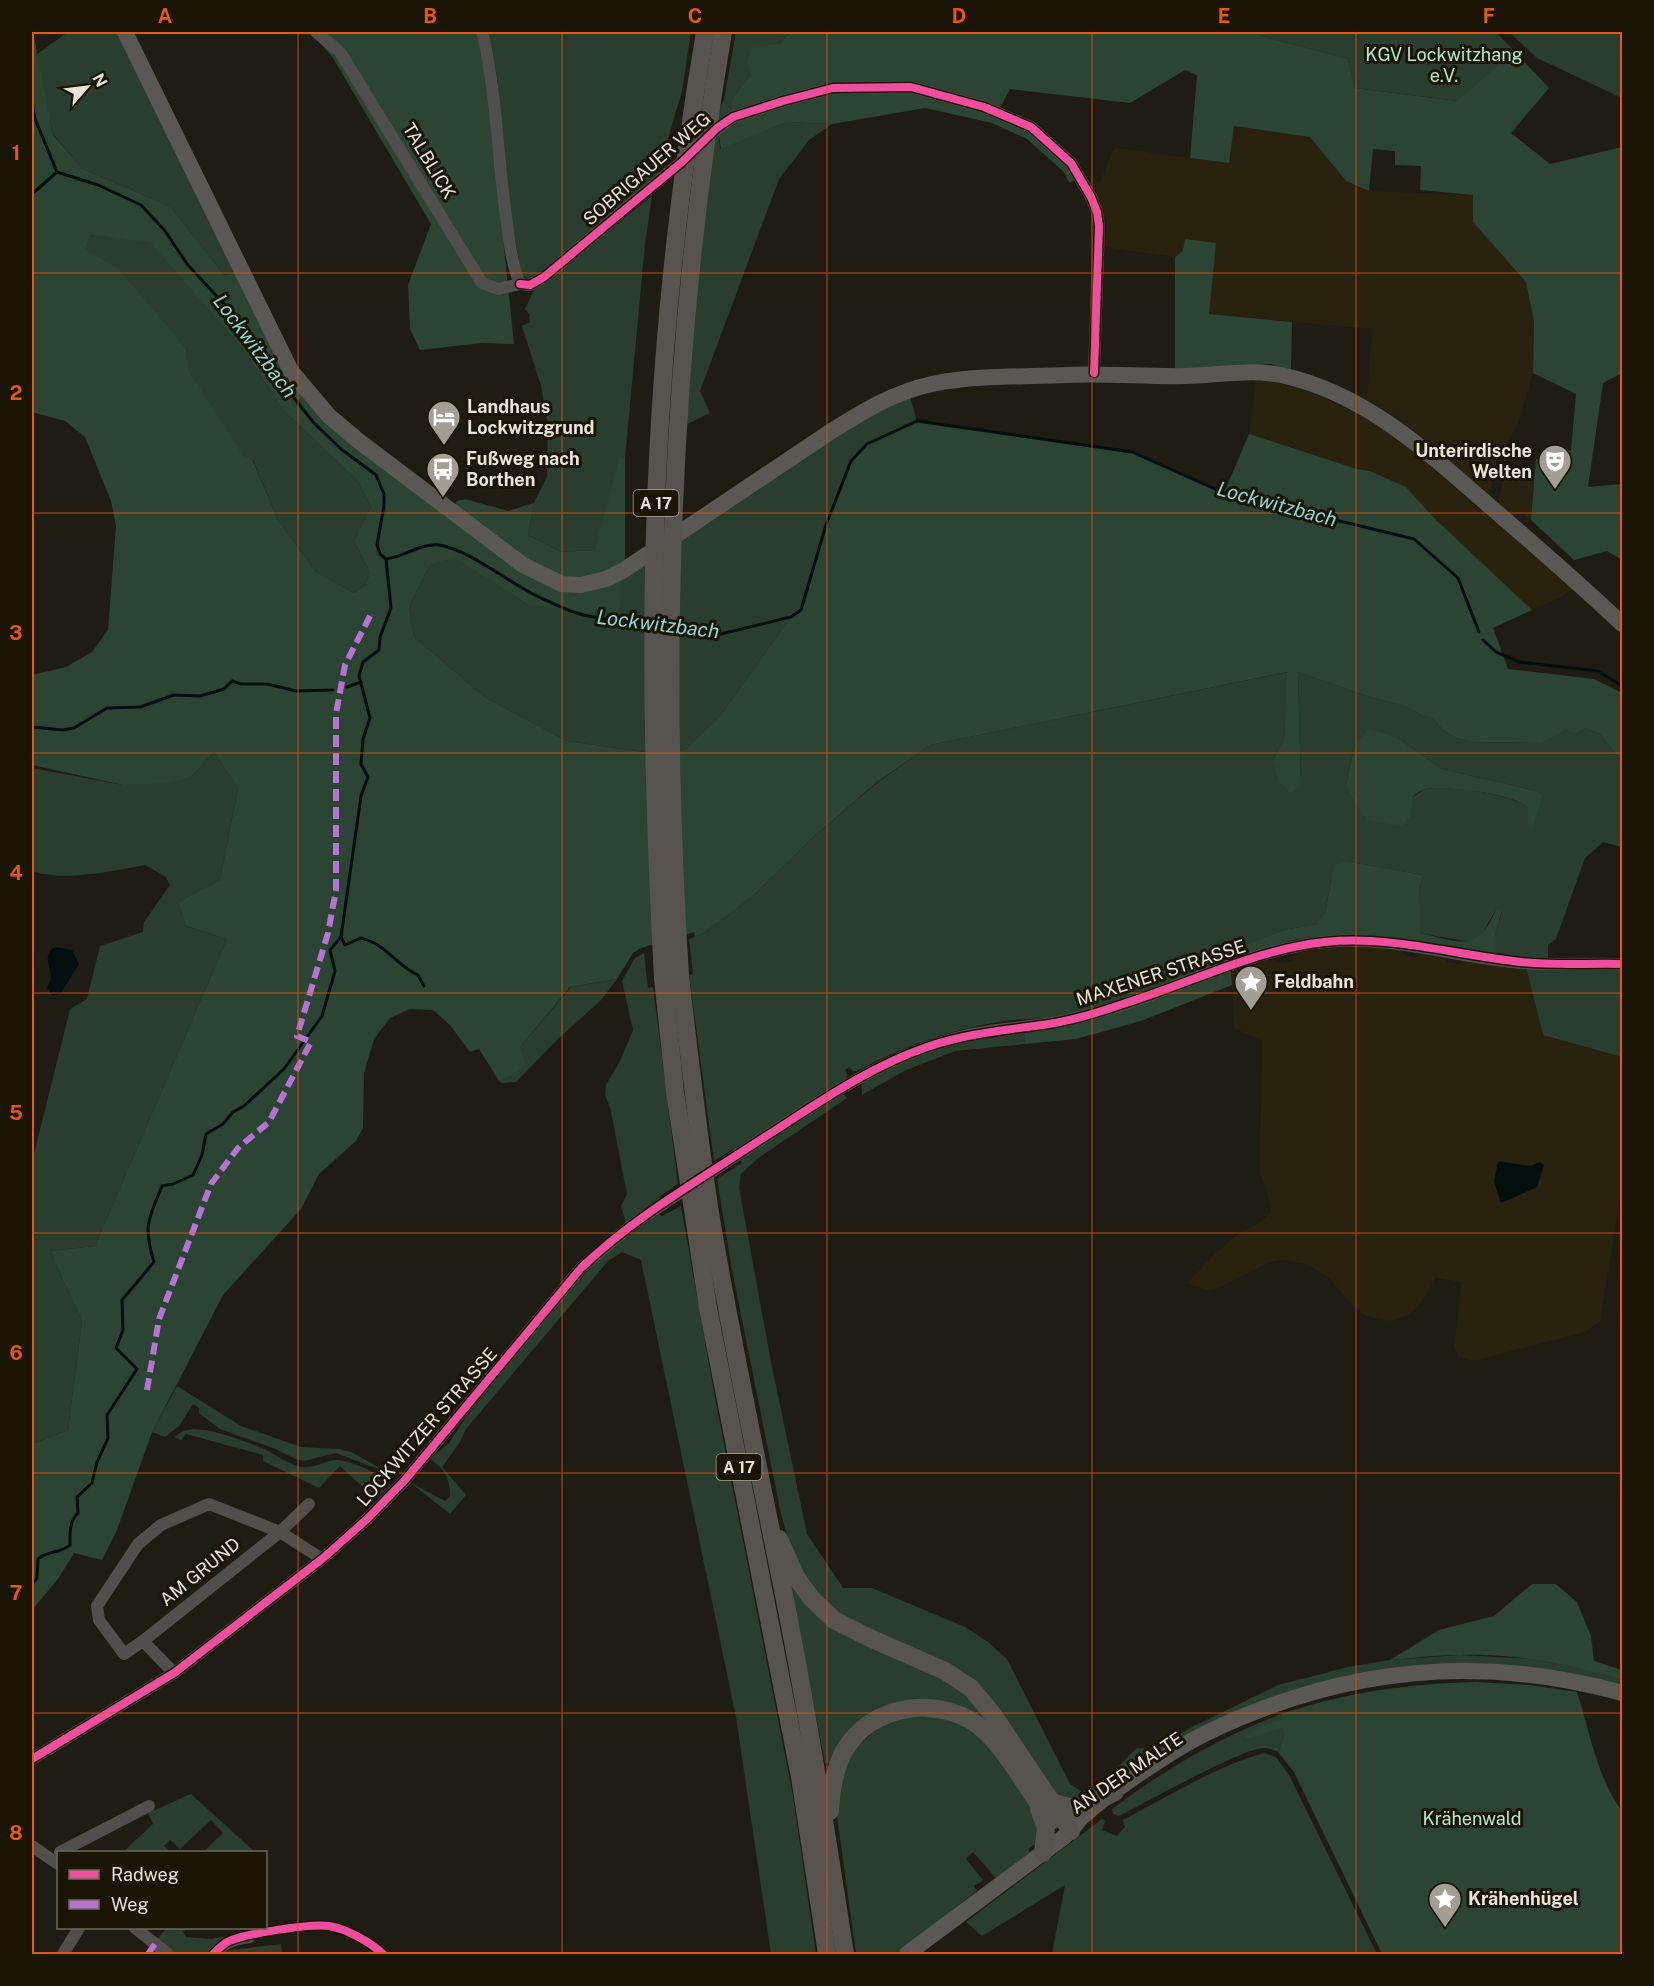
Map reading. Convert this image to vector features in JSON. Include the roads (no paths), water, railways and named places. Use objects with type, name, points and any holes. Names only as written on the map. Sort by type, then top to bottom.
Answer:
[{"type":"highway","name":"A 17","points":[[705,32],[694,97],[675,245],[657,459],[653,662],[657,866],[672,977],[693,1091],[711,1214],[737,1364],[786,1607],[828,1840],[845,1954]]},
{"type":"highway","name":"A 17","points":[[723,32],[711,101],[692,252],[676,455],[671,666],[674,860],[672,977],[675,1092],[708,1308],[800,1777],[826,1954]]},
{"type":"highway","points":[[766,1512],[796,1577],[811,1598],[834,1620],[945,1671],[971,1688],[994,1716],[1043,1801],[1047,1828],[1044,1853]]},
{"type":"highway","points":[[828,1840],[831,1794],[844,1752],[851,1741],[869,1724],[892,1713],[912,1708],[932,1707],[966,1718],[986,1732],[1068,1834]]},
{"type":"highway","points":[[1043,1801],[1077,1808],[1115,1792]]},
{"type":"main road","points":[[125,32],[291,371],[329,416],[376,455],[524,565],[562,584],[581,585],[606,579],[624,570],[830,432],[889,398],[932,384],[957,380],[1094,373],[1185,376],[1252,371],[1303,381],[1353,401],[1403,431],[1577,581],[1623,624]]},
{"type":"main road","name":"AN DER MALTE","points":[[907,1954],[1044,1853],[1115,1792],[1172,1753],[1224,1725],[1277,1704],[1332,1687],[1389,1675],[1458,1670],[1512,1672],[1583,1682],[1623,1694]]},
{"type":"main road","name":"AN DER MALTE","points":[[1068,1834],[1086,1826],[1146,1779],[1209,1742],[1296,1706],[1390,1684],[1483,1679],[1548,1685],[1623,1701]]},
{"type":"street","name":"TALBLICK","points":[[316,32],[340,52],[482,283],[498,289],[520,284]]},
{"type":"street","points":[[482,32],[492,86],[500,176],[513,266],[520,284]]},
{"type":"street","name":"SOBRIGAUER WEG","points":[[520,284],[530,285],[544,277],[682,162],[717,128],[733,117],[783,100],[833,88],[911,87],[984,107],[1031,127],[1061,152],[1080,177],[1097,212],[1099,226],[1094,373]]},
{"type":"street","name":"MAXENER STRASSE","points":[[737,1155],[849,1084],[887,1063],[927,1047],[965,1035],[1053,1023],[1087,1015],[1285,949],[1326,942],[1394,942],[1524,963],[1623,964]]},
{"type":"street","name":"LOCKWITZER STRASSE","points":[[32,1759],[174,1673],[322,1559],[366,1520],[405,1480],[581,1268],[621,1234],[737,1155]]},
{"type":"street","name":"AM GRUND","points":[[309,1504],[280,1532],[124,1654],[99,1620],[97,1606],[138,1544],[160,1525],[209,1504],[280,1532],[322,1559]]},
{"type":"street","points":[[143,1641],[174,1673]]},
{"type":"street","points":[[68,1851],[149,1806]]},
{"type":"street","points":[[32,1846],[57,1857]]},
{"type":"street","points":[[63,1954],[78,1929]]},
{"type":"street","points":[[136,1929],[152,1949],[168,1954]]},
{"type":"street","points":[[213,1954],[225,1943],[237,1938],[250,1937]]},
{"type":"waterway","name":"Lockwitzbach","points":[[32,101],[35,119],[57,172],[98,185],[141,205],[165,231],[187,264],[238,319],[274,373],[314,423],[341,449],[376,475],[384,494],[377,545],[380,554],[386,559],[426,546],[439,545],[451,548],[537,596],[569,610],[597,618],[648,625]]},
{"type":"waterway","points":[[32,194],[57,172]]},
{"type":"waterway","name":"Lockwitzbach","points":[[678,629],[721,634],[791,617],[801,610],[826,525],[851,461],[867,444],[917,421],[1132,452],[1224,493],[1414,539],[1458,578],[1479,632]]},
{"type":"waterway","points":[[32,1585],[37,1578],[38,1559],[70,1545],[70,1532],[78,1513],[77,1497],[92,1483],[97,1462],[108,1438],[107,1415],[137,1369],[116,1348],[123,1330],[122,1300],[154,1262],[148,1231],[153,1207],[162,1186],[193,1175],[202,1155],[206,1134],[223,1124],[233,1112],[244,1106],[284,1069],[322,1016],[335,971],[330,950],[341,937],[361,796],[368,777],[361,764],[363,739],[370,718],[359,676],[363,662],[379,650],[380,637],[391,608],[386,559]]},
{"type":"waterway","name":"Lockwitzbach","points":[[1483,640],[1496,652],[1520,662],[1598,671],[1622,686]]},
{"type":"waterway","points":[[32,727],[63,730],[74,728],[107,708],[140,707],[174,695],[200,696],[224,689],[232,681],[241,684],[267,684],[296,691],[333,690]]},
{"type":"waterway","points":[[347,687],[361,682]]},
{"type":"waterway","points":[[341,937],[345,945],[361,938],[377,945],[418,975],[424,986]]},
{"type":"place","name":"Landhaus Lockwitzgrund","points":[[444,446]]},
{"type":"place","name":"Unterirdische Welten","points":[[1555,490]]},
{"type":"place","name":"Fußweg nach Borthen","points":[[443,498]]},
{"type":"place","name":"Feldbahn","points":[[1251,1011]]},
{"type":"place","name":"Krähenhügel","points":[[1445,1928]]},
{"type":"park label","name":"KGV Lockwitzhang e.V.","points":[[1444,65]]},
{"type":"park label","name":"Krähenwald","points":[[1472,1819]]}]
